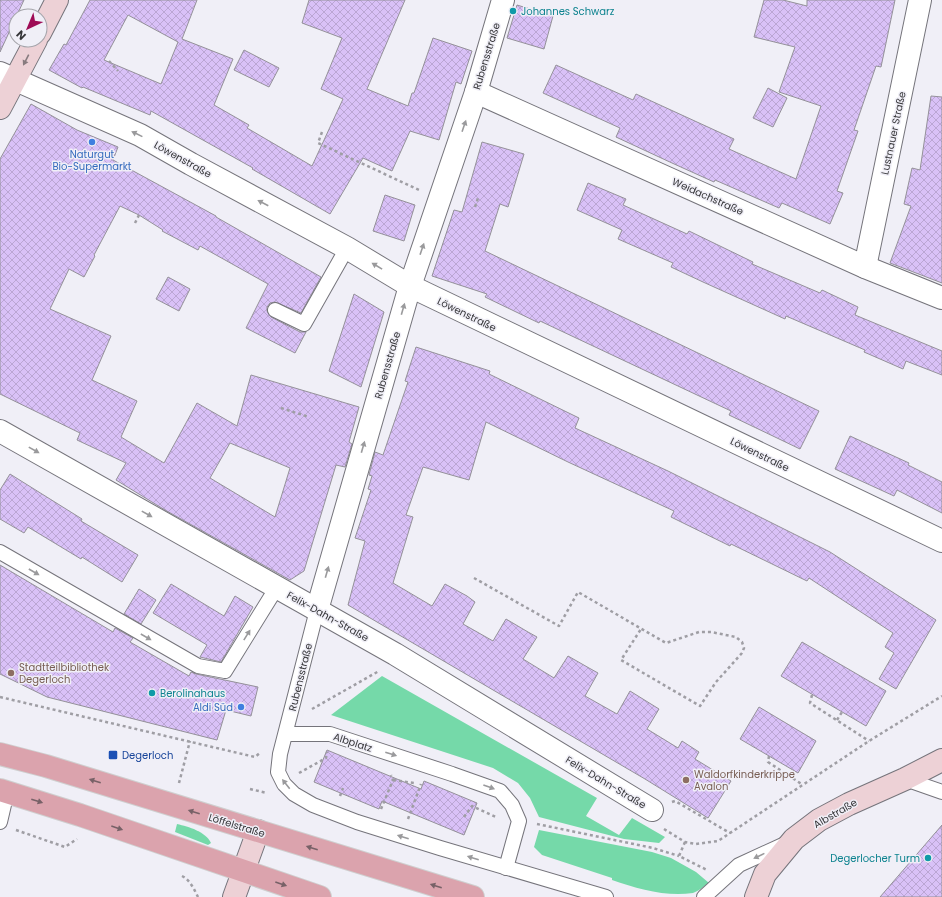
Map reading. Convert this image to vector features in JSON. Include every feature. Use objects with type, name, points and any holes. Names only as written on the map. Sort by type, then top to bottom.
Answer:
[{"type":"main road","name":"Löffelstraße","points":[[0,754],[473,897]]},
{"type":"main road","points":[[4,791],[80,815],[320,897]]},
{"type":"street","points":[[48,17],[57,0]]},
{"type":"street","name":"Rubensstraße","points":[[316,610],[410,286],[476,92],[503,0]]},
{"type":"street","name":"Lustnauer Straße","points":[[865,267],[920,0]]},
{"type":"street","points":[[0,108],[8,77],[30,48]]},
{"type":"street","name":"Löwenstraße","points":[[8,77],[140,135],[347,248],[410,286],[942,541]]},
{"type":"street","name":"Weidachstraße","points":[[476,92],[865,267],[942,298]]},
{"type":"street","name":"Felix-Dahn-Straße","points":[[0,431],[395,654],[652,810]]},
{"type":"street","name":"Albstraße","points":[[756,897],[765,874],[794,839],[819,820],[849,804],[942,760]]},
{"type":"street","points":[[234,897],[258,831]]},
{"type":"lane","points":[[275,310],[304,324],[347,248]]},
{"type":"lane","points":[[0,552],[198,666],[225,671],[277,587]]},
{"type":"lane","name":"Rubensstraße","points":[[286,734],[316,610]]},
{"type":"lane","points":[[286,734],[280,754],[278,772],[284,784],[294,794],[313,805],[357,822],[606,897]]},
{"type":"lane","name":"Albplatz","points":[[286,734],[330,734],[500,791],[512,805],[520,821]]},
{"type":"lane","points":[[905,778],[942,792]]},
{"type":"lane","points":[[0,822],[4,791]]},
{"type":"lane","points":[[506,868],[520,821]]},
{"type":"lane","points":[[704,897],[739,866],[794,839]]},
{"type":"path","points":[[109,61],[118,71]]},
{"type":"path","points":[[322,132],[318,143],[439,199]]},
{"type":"path","points":[[475,206],[478,198]]},
{"type":"path","points":[[135,223],[139,215]]},
{"type":"path","points":[[281,408],[309,417]]},
{"type":"path","points":[[474,578],[559,626],[578,592],[641,628],[666,643],[699,632],[711,632],[736,637],[742,642],[744,648],[742,654],[709,692],[700,706],[621,660],[641,628]]},
{"type":"path","points":[[0,697],[255,757],[286,734],[312,708],[386,667],[395,654]]},
{"type":"path","points":[[812,695],[810,703],[869,741]]},
{"type":"path","points":[[730,833],[675,801],[652,810],[657,824],[685,842],[696,844],[718,841],[869,741],[942,696]]},
{"type":"path","points":[[837,720],[842,712]]},
{"type":"path","points":[[769,756],[768,762],[803,785]]},
{"type":"path","points":[[380,810],[392,780],[391,775]]},
{"type":"path","points":[[408,819],[422,779]]},
{"type":"path","points":[[392,780],[420,784]]},
{"type":"path","points":[[250,789],[274,795]]},
{"type":"path","points":[[464,817],[472,806],[498,818],[520,821],[653,848],[678,856]]},
{"type":"path","points":[[14,830],[65,847],[80,837]]},
{"type":"path","points":[[179,874],[185,877],[194,888],[198,897]]},
{"type":"green space","points":[[382,676],[597,798],[586,816],[619,835],[632,818],[665,837],[659,843],[624,839],[539,817],[530,798],[518,783],[493,768],[331,715]]},
{"type":"green space","points":[[177,824],[191,828],[205,835],[211,843],[208,845],[175,832]]},
{"type":"green space","points":[[539,830],[652,852],[671,858],[696,872],[709,883],[693,893],[673,894],[642,889],[612,880],[612,878],[542,855],[534,847]]},
{"type":"building","points":[[0,0],[24,0],[20,8],[8,8],[8,35],[0,52]]},
{"type":"building","points":[[90,0],[197,0],[182,39],[233,59],[214,105],[249,125],[247,128],[312,166],[343,99],[321,89],[342,38],[302,23],[309,0],[405,0],[367,89],[408,106],[433,38],[472,51],[461,84],[456,82],[439,140],[410,131],[392,171],[363,158],[330,214],[252,169],[253,168],[151,111],[150,115],[83,87],[82,88],[49,70],[64,44],[66,45]],"holes":[[[128,15],[178,42],[161,84],[104,60]]]},
{"type":"building","points":[[764,0],[783,0],[807,6],[807,0],[895,0],[881,67],[876,66],[854,130],[858,131],[837,191],[843,193],[830,224],[782,203],[779,208],[715,180],[714,182],[672,163],[616,137],[620,128],[543,93],[556,65],[633,100],[636,94],[734,139],[729,149],[796,179],[821,106],[779,92],[795,47],[754,37]]},
{"type":"building","points":[[517,5],[553,16],[544,49],[507,38]]},
{"type":"building","points":[[244,50],[279,68],[269,87],[234,70]]},
{"type":"building","points":[[768,88],[787,98],[773,127],[753,118]]},
{"type":"building","points":[[931,96],[942,97],[942,283],[890,263],[911,206],[904,204],[912,168],[920,170]]},
{"type":"building","points":[[31,104],[77,130],[118,147],[113,160],[216,216],[321,277],[301,313],[275,302],[270,303],[267,307],[267,311],[271,317],[300,332],[306,332],[295,353],[246,328],[268,284],[200,246],[198,250],[162,231],[163,230],[139,215],[120,206],[84,277],[69,269],[50,309],[111,336],[92,380],[137,401],[121,437],[164,463],[197,403],[237,426],[251,375],[359,407],[349,442],[352,444],[345,467],[336,465],[304,571],[290,580],[165,510],[116,480],[126,463],[77,440],[80,433],[0,394],[0,159]],"holes":[[[230,443],[290,468],[275,517],[210,478]]]},
{"type":"building","points":[[482,142],[524,154],[508,207],[500,204],[485,251],[819,411],[800,449],[729,415],[731,411],[540,321],[539,323],[485,297],[487,294],[432,276],[454,210],[462,212]]},
{"type":"building","points":[[588,183],[626,199],[623,205],[687,234],[689,231],[753,262],[752,264],[820,293],[822,290],[858,307],[855,315],[942,351],[942,375],[906,361],[903,369],[864,352],[865,350],[786,316],[785,319],[703,282],[671,267],[673,263],[618,239],[622,230],[577,210]]},
{"type":"building","points":[[385,195],[415,205],[404,241],[373,231]]},
{"type":"building","points":[[168,277],[190,289],[179,311],[156,299]]},
{"type":"building","points":[[354,294],[384,312],[361,387],[329,371]]},
{"type":"building","points":[[416,347],[490,371],[489,374],[579,418],[575,428],[668,471],[830,552],[936,620],[896,689],[879,679],[894,653],[885,647],[893,633],[809,578],[807,581],[731,544],[730,546],[671,517],[674,511],[486,422],[469,480],[423,467],[406,515],[413,517],[393,583],[432,606],[445,584],[467,596],[475,602],[463,624],[493,641],[506,619],[537,637],[523,659],[554,678],[568,656],[598,673],[585,696],[617,714],[630,691],[659,709],[647,729],[678,748],[682,741],[699,752],[695,759],[731,781],[708,818],[645,779],[348,605],[365,541],[355,538],[371,490],[368,489],[372,476],[369,475],[375,452],[383,455],[408,382],[405,381]]},
{"type":"building","points":[[850,436],[909,463],[908,465],[942,482],[942,513],[897,490],[894,496],[835,469]]},
{"type":"building","points":[[10,474],[82,519],[81,521],[138,555],[122,582],[82,557],[81,559],[28,527],[24,533],[0,519],[0,490]]},
{"type":"building","points":[[0,565],[113,632],[115,628],[133,638],[130,642],[189,676],[191,672],[258,687],[251,716],[226,710],[217,740],[47,697],[0,674]]},
{"type":"building","points":[[171,584],[224,616],[235,596],[253,607],[221,662],[200,657],[207,645],[153,613]]},
{"type":"building","points":[[139,589],[156,600],[141,624],[124,614]]},
{"type":"building","points":[[802,642],[886,691],[866,726],[781,676]]},
{"type":"building","points":[[759,707],[816,741],[798,773],[740,739]]},
{"type":"building","points":[[327,750],[421,789],[424,781],[477,803],[464,835],[382,801],[379,809],[314,782]]},
{"type":"building","name":"Degerlocher Turm","points":[[942,825],[942,897],[880,897]]},
{"type":"place","name":"Johannes Schwarz","points":[[513,11]]},
{"type":"place","name":"Naturgut Bio-Supermarkt","points":[[92,142]]},
{"type":"place","name":"Stadtteilbibliothek Degerloch","points":[[11,673]]},
{"type":"place","name":"Berolinahaus","points":[[152,693]]},
{"type":"place","name":"Aldi Süd","points":[[241,707]]},
{"type":"place","name":"Degerloch","points":[[113,755]]},
{"type":"place","name":"Waldorfkinderkrippe Avalon","points":[[686,780]]},
{"type":"place","name":"Degerlocher Turm","points":[[928,858]]}]
